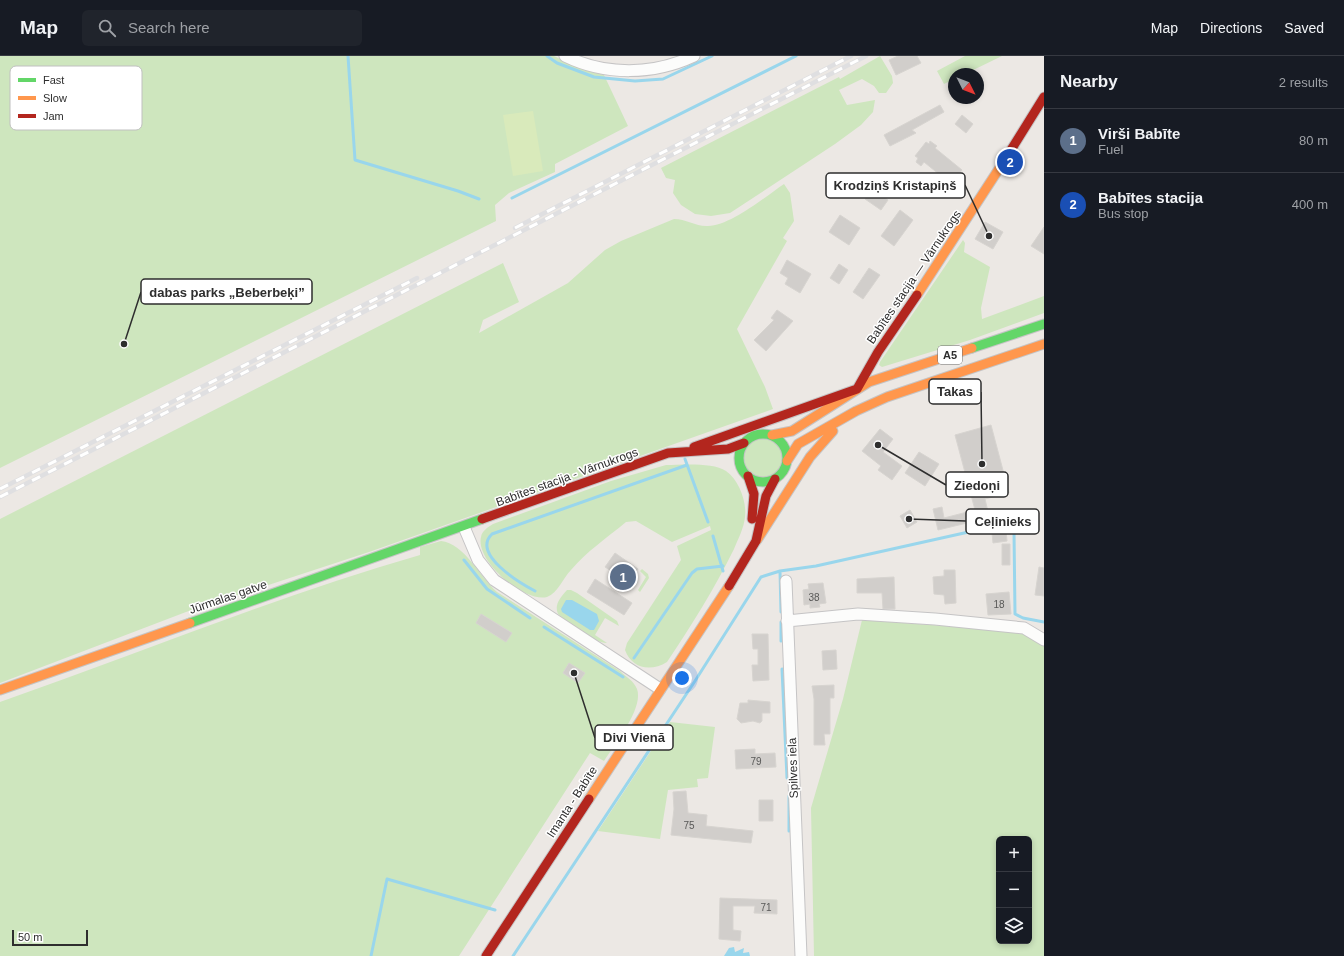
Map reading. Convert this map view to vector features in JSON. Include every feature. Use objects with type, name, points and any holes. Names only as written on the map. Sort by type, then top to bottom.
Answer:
[{"type":"main road","name":"Babītes stacija — Vārnukrogs","points":[[856,389],[862,382],[878,352],[974,209],[1044,97]]},
{"type":"main road","name":"A5","points":[[772,435],[786,434],[792,431],[856,389],[870,382],[1044,324]]},
{"type":"main road","name":"A5","points":[[787,461],[790,454],[798,444],[856,411],[887,397],[1044,344]]},
{"type":"main road","name":"A5","points":[[679,452],[756,423],[856,389]]},
{"type":"main road","points":[[758,540],[810,457],[832,432],[856,411]]},
{"type":"main road","points":[[727,461],[745,473],[758,481],[775,479],[783,471],[787,461],[786,448],[772,435],[766,434],[754,436],[744,444],[739,456],[745,473]]},
{"type":"main road","name":"Babītes stacija - Vārnukrogs","points":[[464,527],[668,454],[679,452],[728,450],[744,444]]},
{"type":"main road","name":"Babītes stacija - Vārnukrogs","points":[[679,452],[714,459]]},
{"type":"main road","name":"Imanta - Babīte","points":[[744,560],[752,520],[754,494],[745,473]]},
{"type":"main road","name":"Imanta - Babīte","points":[[486,956],[758,540],[765,494],[775,479]]},
{"type":"main road","name":"Jūrmalas gatve","points":[[0,690],[464,527]]},
{"type":"street","points":[[565,56],[596,67],[633,71],[661,67],[694,56]]},
{"type":"street","points":[[464,527],[478,560],[494,580],[660,689]]},
{"type":"street","name":"Spilves iela","points":[[786,581],[801,956]]},
{"type":"street","points":[[787,621],[858,614],[935,619],[1024,628],[1044,640]]},
{"type":"green space","points":[[0,56],[554,56],[579,68],[604,75],[628,126],[555,164],[555,172],[509,193],[495,205],[496,221],[0,468]]},
{"type":"green space","points":[[880,56],[892,76],[893,83],[886,93],[879,93],[874,86],[862,79],[839,90],[847,105],[875,100],[873,112],[861,125],[835,144],[730,213],[711,216],[695,214],[681,205],[673,193],[675,180],[666,178],[661,168],[839,77],[840,79]]},
{"type":"green space","points":[[965,56],[1002,56],[977,68],[948,68],[948,82],[944,84],[937,71]]},
{"type":"green space","points":[[533,111],[543,171],[513,176],[503,115]]},
{"type":"green space","points":[[784,184],[790,193],[794,221],[783,238],[787,241],[737,329],[765,387],[773,409],[372,551],[186,612],[0,683],[0,519],[503,263],[519,302],[483,320],[479,333],[568,283],[605,250],[621,241],[674,219],[704,226],[717,225],[747,210]]},
{"type":"green space","points":[[963,240],[965,243],[964,252],[990,267],[981,308],[982,319],[1044,296],[1044,313],[970,340],[882,367],[879,365],[880,362]]},
{"type":"green space","points":[[767,438],[774,441],[780,447],[783,458],[782,466],[774,475],[767,478],[759,478],[752,475],[744,466],[743,454],[746,447],[755,439]]},
{"type":"green space","points":[[666,465],[705,465],[720,468],[726,471],[735,480],[741,492],[745,505],[745,517],[741,533],[727,564],[685,635],[667,662],[649,668],[637,665],[632,661],[625,650],[627,643],[681,560],[677,546],[711,530],[710,526],[672,542],[636,521],[626,522],[583,557],[568,573],[554,592],[547,597],[538,597],[527,594],[515,587],[493,568],[481,547],[481,537],[484,531],[493,524],[611,481]]},
{"type":"green space","points":[[441,541],[449,543],[464,554],[497,592],[620,671],[634,684],[637,689],[638,697],[636,706],[627,726],[604,761],[590,753],[459,956],[0,956],[0,702],[314,588],[420,555],[420,547]]},
{"type":"green space","points":[[642,569],[648,574],[649,578],[640,592],[638,590],[646,577],[640,571]]},
{"type":"green space","points":[[567,590],[577,593],[617,621],[619,626],[605,618],[595,635],[607,643],[595,640],[588,636],[558,614],[557,605]]},
{"type":"green space","points":[[862,620],[1044,633],[1044,956],[814,956],[811,808],[843,699]]},
{"type":"green space","points":[[670,722],[715,727],[708,778],[697,779],[698,787],[668,790],[660,839],[598,831]]},
{"type":"water","points":[[566,600],[572,600],[597,614],[599,621],[594,630],[590,630],[562,612],[561,609]]},
{"type":"water","points":[[734,947],[735,952],[744,948],[743,953],[749,952],[750,956],[724,956],[729,948]]},
{"type":"building","points":[[898,56],[917,56],[921,63],[896,75],[889,60]]},
{"type":"building","points":[[940,105],[944,112],[912,130],[916,133],[890,146],[884,135]]},
{"type":"building","points":[[962,115],[973,124],[966,133],[955,124]]},
{"type":"building","points":[[930,141],[937,146],[935,148],[962,170],[951,184],[924,162],[921,166],[916,162],[918,158],[915,156],[926,142],[929,144]]},
{"type":"building","points":[[872,188],[888,200],[881,210],[865,199]]},
{"type":"building","points":[[900,210],[913,220],[894,246],[881,236]]},
{"type":"building","points":[[840,215],[860,228],[849,245],[829,232]]},
{"type":"building","points":[[985,222],[1003,232],[993,249],[975,239]]},
{"type":"building","points":[[1044,227],[1044,254],[1031,246]]},
{"type":"building","points":[[787,260],[811,274],[800,293],[785,284],[788,278],[780,273]]},
{"type":"building","points":[[839,264],[848,270],[839,284],[830,278]]},
{"type":"building","points":[[869,268],[880,275],[863,299],[853,292]]},
{"type":"building","points":[[777,310],[793,321],[766,351],[754,340],[774,320],[771,318]]},
{"type":"building","points":[[991,425],[1009,493],[985,499],[990,520],[968,526],[967,523],[938,530],[933,509],[942,507],[944,518],[975,510],[955,435]]},
{"type":"building","points":[[880,429],[893,439],[883,452],[902,466],[892,480],[878,470],[881,466],[862,451]]},
{"type":"building","points":[[919,452],[939,464],[925,486],[905,473]]},
{"type":"building","points":[[910,510],[917,522],[907,528],[900,516]]},
{"type":"building","points":[[1006,530],[1007,541],[993,543],[992,533]]},
{"type":"building","points":[[1002,544],[1010,544],[1010,565],[1002,565]]},
{"type":"building","points":[[615,553],[638,569],[629,582],[605,567]]},
{"type":"building","points":[[1039,567],[1044,568],[1044,596],[1035,595]]},
{"type":"building","points":[[944,570],[955,570],[956,603],[945,604],[944,595],[934,594],[933,577],[944,576]]},
{"type":"building","points":[[894,577],[895,609],[883,609],[882,593],[857,593],[857,579]]},
{"type":"building","points":[[595,579],[632,603],[624,615],[587,592]]},
{"type":"building","points":[[823,583],[826,603],[819,604],[820,607],[810,608],[810,604],[804,605],[803,590],[809,589],[808,584]]},
{"type":"building","points":[[1009,592],[1011,614],[988,615],[986,594]]},
{"type":"building","points":[[481,614],[512,633],[506,642],[476,623]]},
{"type":"building","points":[[752,634],[768,634],[769,680],[753,681],[752,665],[758,665],[758,649],[753,649]]},
{"type":"building","points":[[836,650],[837,669],[823,670],[822,651]]},
{"type":"building","points":[[569,663],[585,673],[578,683],[563,673]]},
{"type":"building","points":[[834,685],[834,698],[830,698],[830,734],[824,734],[825,745],[814,745],[814,699],[812,686]]},
{"type":"building","points":[[748,700],[770,702],[770,713],[762,713],[762,721],[760,723],[753,721],[741,723],[737,719],[740,703],[748,703]]},
{"type":"building","points":[[755,749],[755,754],[775,753],[776,767],[736,769],[735,750]]},
{"type":"building","points":[[686,791],[688,813],[707,815],[706,826],[753,831],[751,843],[671,835],[674,809],[673,792]]},
{"type":"building","points":[[759,800],[773,800],[773,821],[759,821]]},
{"type":"building","points":[[720,898],[777,900],[777,914],[754,913],[755,906],[733,906],[733,930],[741,931],[740,941],[719,939]]},
{"type":"waterway","points":[[348,56],[355,160],[458,191],[479,199]]},
{"type":"waterway","points":[[547,56],[557,63],[594,77],[635,81],[663,79],[712,56]]},
{"type":"waterway","points":[[512,198],[796,56]]},
{"type":"waterway","points":[[685,459],[708,522]]},
{"type":"waterway","points":[[535,591],[509,575],[492,559],[488,550],[487,542],[492,534],[687,465]]},
{"type":"waterway","points":[[513,956],[695,681],[761,577],[780,571],[816,566],[1009,523],[1013,526],[1014,532],[1015,614],[1023,618],[1044,622]]},
{"type":"waterway","points":[[713,536],[723,571]]},
{"type":"waterway","points":[[464,560],[487,589],[530,618]]},
{"type":"waterway","points":[[634,658],[692,573],[697,569],[723,566]]},
{"type":"waterway","points":[[780,571],[781,612]]},
{"type":"waterway","points":[[781,622],[781,641]]},
{"type":"waterway","points":[[544,627],[623,677]]},
{"type":"waterway","points":[[782,669],[787,778]]},
{"type":"waterway","points":[[789,796],[789,831]]},
{"type":"waterway","points":[[371,956],[387,879],[495,910]]},
{"type":"railway","points":[[515,228],[851,56]]},
{"type":"railway","points":[[0,497],[866,56]]},
{"type":"railway","points":[[0,489],[417,278]]},
{"type":"traffic: fast","points":[[972,348],[1044,324]]},
{"type":"traffic: fast","points":[[758,434],[768,434],[780,441],[787,453],[787,458],[787,463],[780,475],[768,482],[758,482],[750,478],[743,471],[739,463],[739,453],[743,445],[750,438],[758,434]]},
{"type":"traffic: fast","points":[[190,623],[482,519]]},
{"type":"traffic: slow","points":[[917,295],[1006,158]]},
{"type":"traffic: slow","points":[[787,461],[798,444],[856,411],[887,397],[1044,344]]},
{"type":"traffic: slow","points":[[772,435],[792,431],[869,382],[972,348]]},
{"type":"traffic: slow","points":[[757,540],[810,457],[833,431]]},
{"type":"traffic: slow","points":[[589,799],[729,586]]},
{"type":"traffic: slow","points":[[0,690],[190,623]]},
{"type":"traffic: jam","points":[[1006,158],[1044,97]]},
{"type":"traffic: jam","points":[[694,447],[857,389],[878,352],[917,295]]},
{"type":"traffic: jam","points":[[482,519],[668,453],[728,449],[744,443]]},
{"type":"traffic: jam","points":[[748,476],[754,494],[752,519]]},
{"type":"traffic: jam","points":[[729,586],[756,541],[766,496],[775,479]]},
{"type":"traffic: jam","points":[[486,956],[589,799]]},
{"type":"place","name":"Babītes stacija","points":[[1010,162]]},
{"type":"place","name":"Krodziņš Kristapiņš","points":[[989,236]]},
{"type":"place","name":"dabas parks „Beberbeķi”","points":[[124,344]]},
{"type":"place","name":"Ziedoņi","points":[[878,445]]},
{"type":"place","name":"Takas","points":[[982,464]]},
{"type":"place","name":"Ceļinieks","points":[[909,519]]},
{"type":"place","name":"Virši Babīte","points":[[623,577]]},
{"type":"place","name":"Divi Vienā","points":[[574,673]]}]
